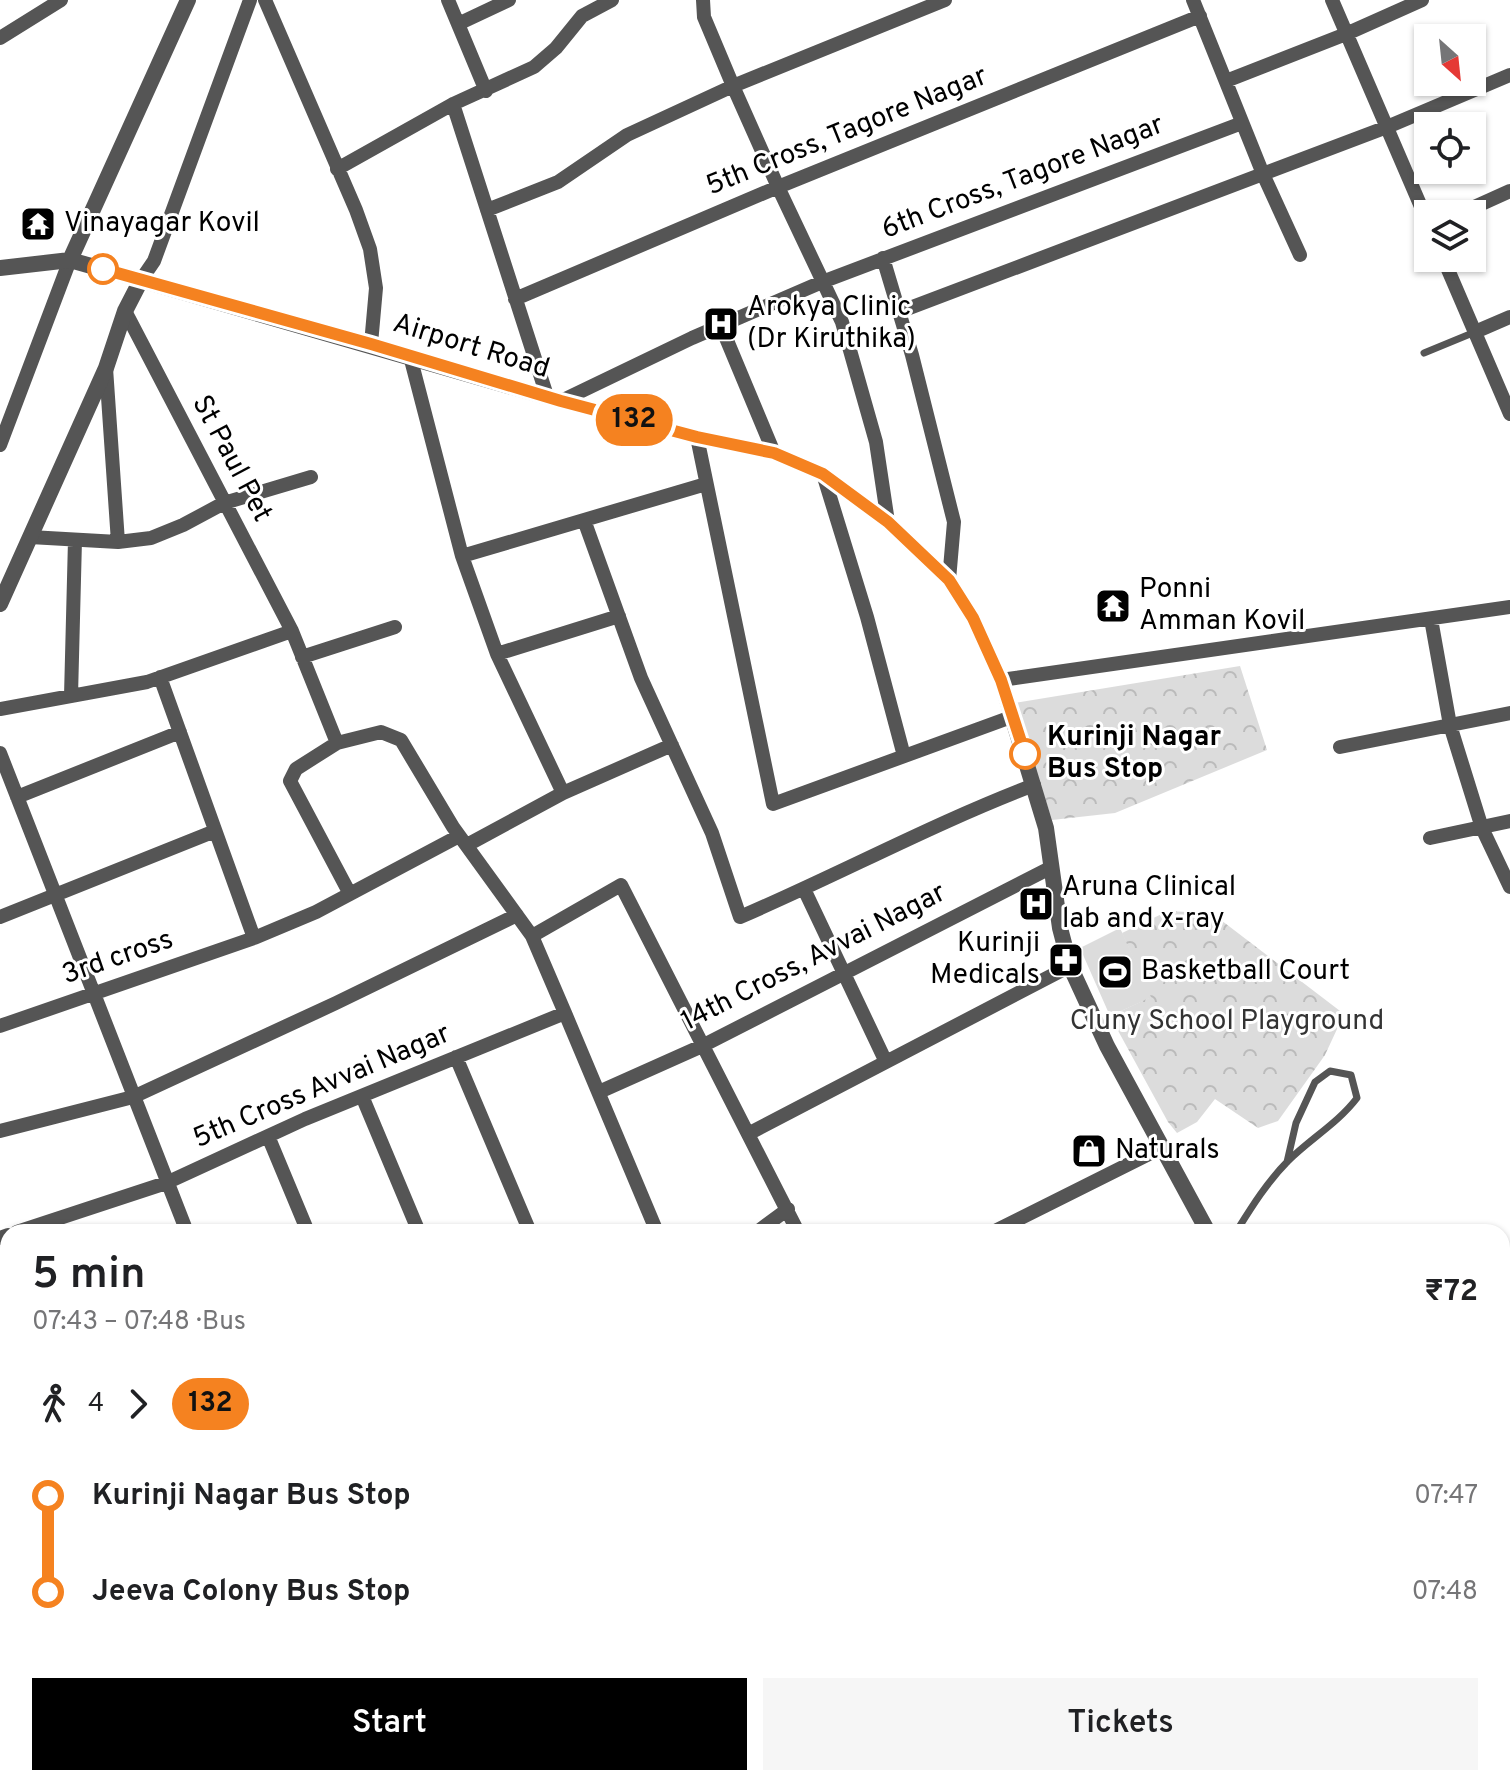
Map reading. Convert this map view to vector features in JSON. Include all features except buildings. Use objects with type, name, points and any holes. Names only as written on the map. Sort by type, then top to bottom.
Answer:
[{"type":"street","points":[[0,38],[45,4],[61,0]]},
{"type":"street","points":[[0,445],[70,260],[188,0]]},
{"type":"street","points":[[0,604],[106,368],[125,311],[154,261],[250,0]]},
{"type":"street","points":[[265,0],[370,249],[376,288],[371,344]]},
{"type":"street","points":[[448,0],[486,91]]},
{"type":"street","points":[[458,24],[509,0]]},
{"type":"street","points":[[337,169],[453,104],[534,67],[556,48],[582,16],[612,0]]},
{"type":"street","points":[[703,0],[704,17],[733,86],[842,322],[876,442],[888,522]]},
{"type":"street","points":[[487,210],[558,182],[627,135],[733,86],[945,0]]},
{"type":"street","points":[[1193,0],[1263,174],[1300,255]]},
{"type":"street","points":[[1332,0],[1418,200]]},
{"type":"street","points":[[1226,81],[1422,0]]},
{"type":"street","name":"5th Cross, Tagore Nagar","points":[[515,299],[778,187],[1200,16]]},
{"type":"street","points":[[899,312],[1387,127],[1510,75]]},
{"type":"street","points":[[453,104],[515,299],[554,398]]},
{"type":"street","name":"6th Cross, Tagore Nagar","points":[[554,398],[822,282],[1242,123]]},
{"type":"street","points":[[1486,202],[1510,191]]},
{"type":"street","points":[[883,258],[954,522],[949,580]]},
{"type":"street","points":[[0,268],[70,260]]},
{"type":"street","name":"Airport Road","points":[[70,260],[554,398],[697,437],[774,453],[823,474],[888,522],[949,580],[973,618],[1001,680],[1046,828],[1060,928],[1070,966],[1107,1046],[1204,1224]]},
{"type":"street","points":[[1449,272],[1510,414]]},
{"type":"street","name":"St Paul Pet","points":[[125,311],[292,631],[337,743]]},
{"type":"street","points":[[1475,332],[1510,317]]},
{"type":"street","points":[[721,326],[774,453]]},
{"type":"street","points":[[410,356],[462,556],[497,654],[563,793]]},
{"type":"street","points":[[106,368],[118,542]]},
{"type":"street","points":[[697,437],[773,804],[1014,716]]},
{"type":"street","points":[[823,474],[867,617],[904,756]]},
{"type":"street","points":[[30,537],[118,542],[151,538],[224,503],[311,477]]},
{"type":"street","points":[[462,556],[706,484]]},
{"type":"street","points":[[584,520],[641,678],[712,833],[740,917],[982,805],[1034,785]]},
{"type":"street","points":[[71,696],[75,540]]},
{"type":"street","points":[[1001,680],[1510,607]]},
{"type":"street","points":[[497,654],[619,616]]},
{"type":"street","points":[[1431,619],[1450,725],[1482,828],[1510,887]]},
{"type":"street","points":[[302,657],[395,627]]},
{"type":"street","points":[[0,709],[147,682],[292,631]]},
{"type":"street","points":[[160,677],[254,938]]},
{"type":"street","points":[[1340,747],[1510,713]]},
{"type":"street","points":[[17,797],[180,732]]},
{"type":"street","points":[[350,894],[290,781],[296,769],[337,743],[381,732],[401,740],[463,840],[532,936],[654,1224]]},
{"type":"street","name":"3rd cross","points":[[0,1026],[254,938],[672,745]]},
{"type":"street","points":[[0,753],[184,1224]]},
{"type":"street","points":[[1430,838],[1510,821]]},
{"type":"street","points":[[0,917],[215,831]]},
{"type":"street","name":"14th Cross, Avvai Nagar","points":[[599,1092],[702,1046],[1052,867]]},
{"type":"street","points":[[532,936],[621,885],[795,1224]]},
{"type":"street","points":[[804,889],[885,1060]]},
{"type":"street","points":[[0,1131],[133,1097],[517,915]]},
{"type":"street","points":[[748,1134],[1070,966]]},
{"type":"street","name":"5th Cross Avvai Nagar","points":[[41,1224],[166,1183],[268,1136],[565,1013]]},
{"type":"street","points":[[456,1057],[527,1224]]},
{"type":"street","points":[[362,1096],[416,1224]]},
{"type":"street","points":[[268,1136],[305,1224]]},
{"type":"street","points":[[1009,1224],[1163,1147]]},
{"type":"street","points":[[768,1224],[788,1209]]},
{"type":"lane","points":[[1424,353],[1475,332]]},
{"type":"lane","points":[[1241,1224],[1257,1198],[1287,1162],[1347,1111],[1357,1098],[1351,1075],[1330,1071],[1315,1082],[1296,1123],[1287,1162]]},
{"type":"green space","points":[[1240,666],[1267,750],[1115,813],[1052,820],[1014,703]]},
{"type":"green space","name":"Cluny School Playground","points":[[1168,911],[1187,912],[1190,917],[1213,914],[1344,1014],[1325,1055],[1278,1121],[1258,1128],[1215,1099],[1197,1122],[1177,1133],[1110,1016],[1151,997],[1122,933]]},
{"type":"green space","name":"Basketball Court","points":[[1120,928],[1152,997],[1110,1016],[1080,948]]},
{"type":"bus line","name":"132","points":[[103,269],[561,401],[697,437],[774,453],[823,474],[888,522],[949,580],[973,618],[1001,680],[1025,754]]},
{"type":"place","name":"Vinayagar Kovil","points":[[38,224]]},
{"type":"place","name":"Arokya Clinic (Dr Kiruthika)","points":[[721,324]]},
{"type":"place","name":"Ponni Amman Kovil","points":[[1113,606]]},
{"type":"place","name":"Kurinji Nagar Bus Stop","points":[[1025,754]]},
{"type":"place","name":"Aruna Clinical lab and x-ray","points":[[1036,904]]},
{"type":"place","name":"Kurinji Medicals","points":[[1066,960]]},
{"type":"place","name":"Basketball Court","points":[[1115,972]]},
{"type":"place","name":"Naturals","points":[[1089,1151]]}]
